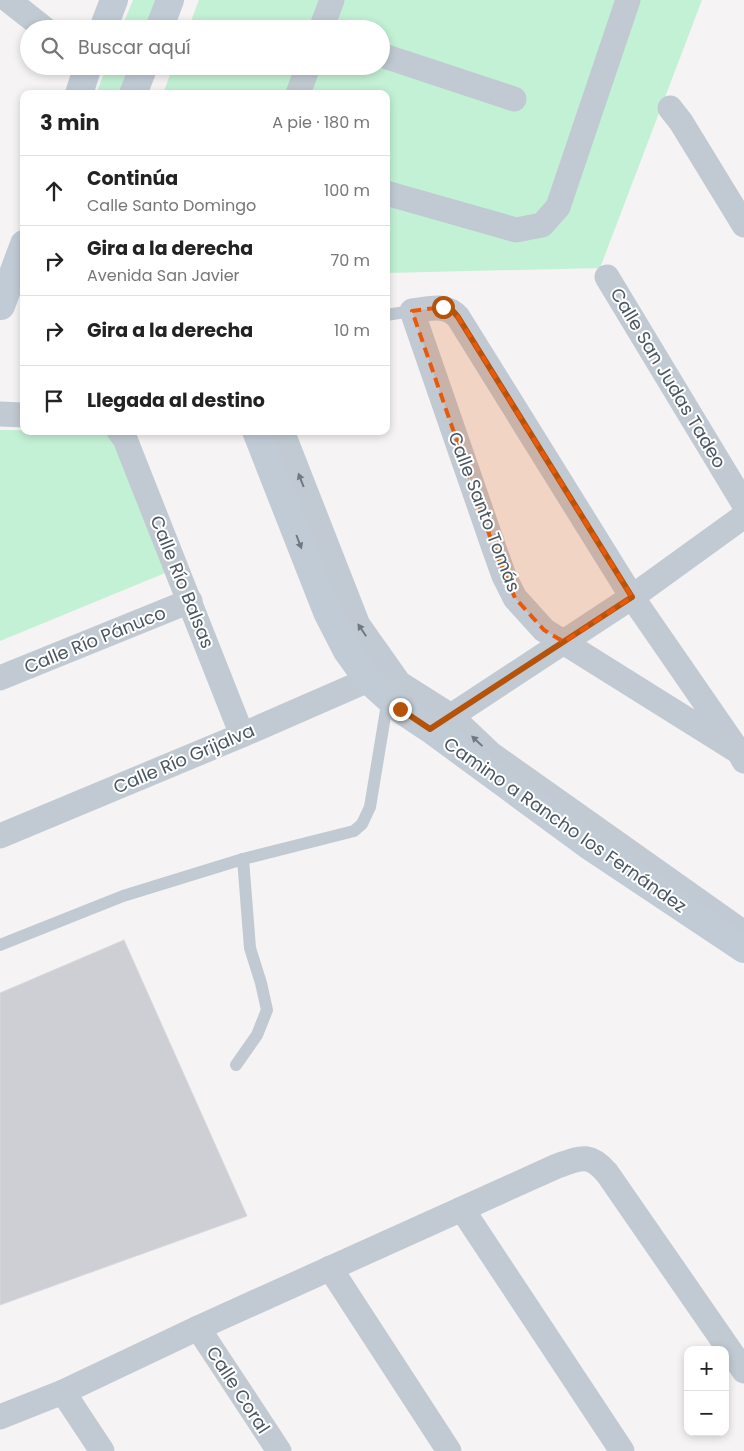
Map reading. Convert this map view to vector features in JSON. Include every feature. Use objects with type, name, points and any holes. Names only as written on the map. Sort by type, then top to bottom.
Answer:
[{"type":"street","points":[[8,0],[33,20]]},
{"type":"street","points":[[106,20],[114,0]]},
{"type":"street","points":[[162,20],[170,0]]},
{"type":"street","points":[[324,20],[332,0]]},
{"type":"street","points":[[390,194],[516,230],[542,225],[558,207],[628,0]]},
{"type":"street","points":[[390,58],[514,99]]},
{"type":"street","points":[[79,90],[85,75]]},
{"type":"street","points":[[135,90],[140,75]]},
{"type":"street","points":[[299,90],[305,75]]},
{"type":"street","points":[[670,108],[681,122],[744,225]]},
{"type":"street","points":[[8,307],[16,263]]},
{"type":"street","name":"Calle San Judas Tadeo","points":[[607,277],[744,504]]},
{"type":"street","points":[[412,311],[443,307],[452,310],[458,317],[632,597],[741,756]]},
{"type":"street","name":"Calle Santo Tomás","points":[[412,311],[504,576],[515,598],[544,630],[741,756]]},
{"type":"street","points":[[0,414],[20,415]]},
{"type":"street","name":"Calle Río Balsas","points":[[122,435],[242,735]]},
{"type":"street","name":"Camino a Rancho los Fernández","points":[[258,435],[326,612],[347,651],[368,680],[400,709],[441,722],[588,845],[744,949]]},
{"type":"street","points":[[284,435],[358,625],[399,683],[441,722],[492,754],[744,933]]},
{"type":"street","points":[[441,722],[632,597],[744,516]]},
{"type":"street","name":"Calle Río Pánuco","points":[[0,678],[190,601]]},
{"type":"street","name":"Calle Río Grijalva","points":[[0,836],[368,680]]},
{"type":"street","points":[[0,1417],[63,1392],[198,1328],[462,1209],[573,1161],[586,1158],[597,1162],[607,1173],[744,1371]]},
{"type":"street","points":[[462,1209],[622,1451]]},
{"type":"street","points":[[330,1268],[449,1451]]},
{"type":"street","name":"Calle Coral","points":[[198,1328],[279,1451]]},
{"type":"street","points":[[63,1392],[102,1451]]},
{"type":"lane","points":[[390,314],[412,311]]},
{"type":"lane","points":[[0,945],[123,896],[243,859],[354,831],[362,824],[370,807],[388,698]]},
{"type":"lane","points":[[236,1065],[257,1035],[267,1010],[262,983],[250,948],[243,859]]},
{"type":"highlighted area","points":[[443,307],[458,317],[632,597],[564,642],[544,630],[515,598],[494,548],[412,311]]},
{"type":"green space","points":[[133,0],[157,0],[149,20],[125,20]]},
{"type":"green space","points":[[199,0],[702,0],[600,268],[390,273],[390,90],[164,90],[170,75],[390,75],[390,20],[191,20]]},
{"type":"green space","points":[[103,75],[126,75],[121,90],[98,90]]},
{"type":"green space","points":[[0,430],[20,430],[20,435],[119,435],[170,571],[0,641]]},
{"type":"building","points":[[124,940],[247,1216],[0,1305],[0,993]]},
{"type":"route","points":[[400,709],[430,729],[632,597],[458,317],[452,310],[443,307]]}]
